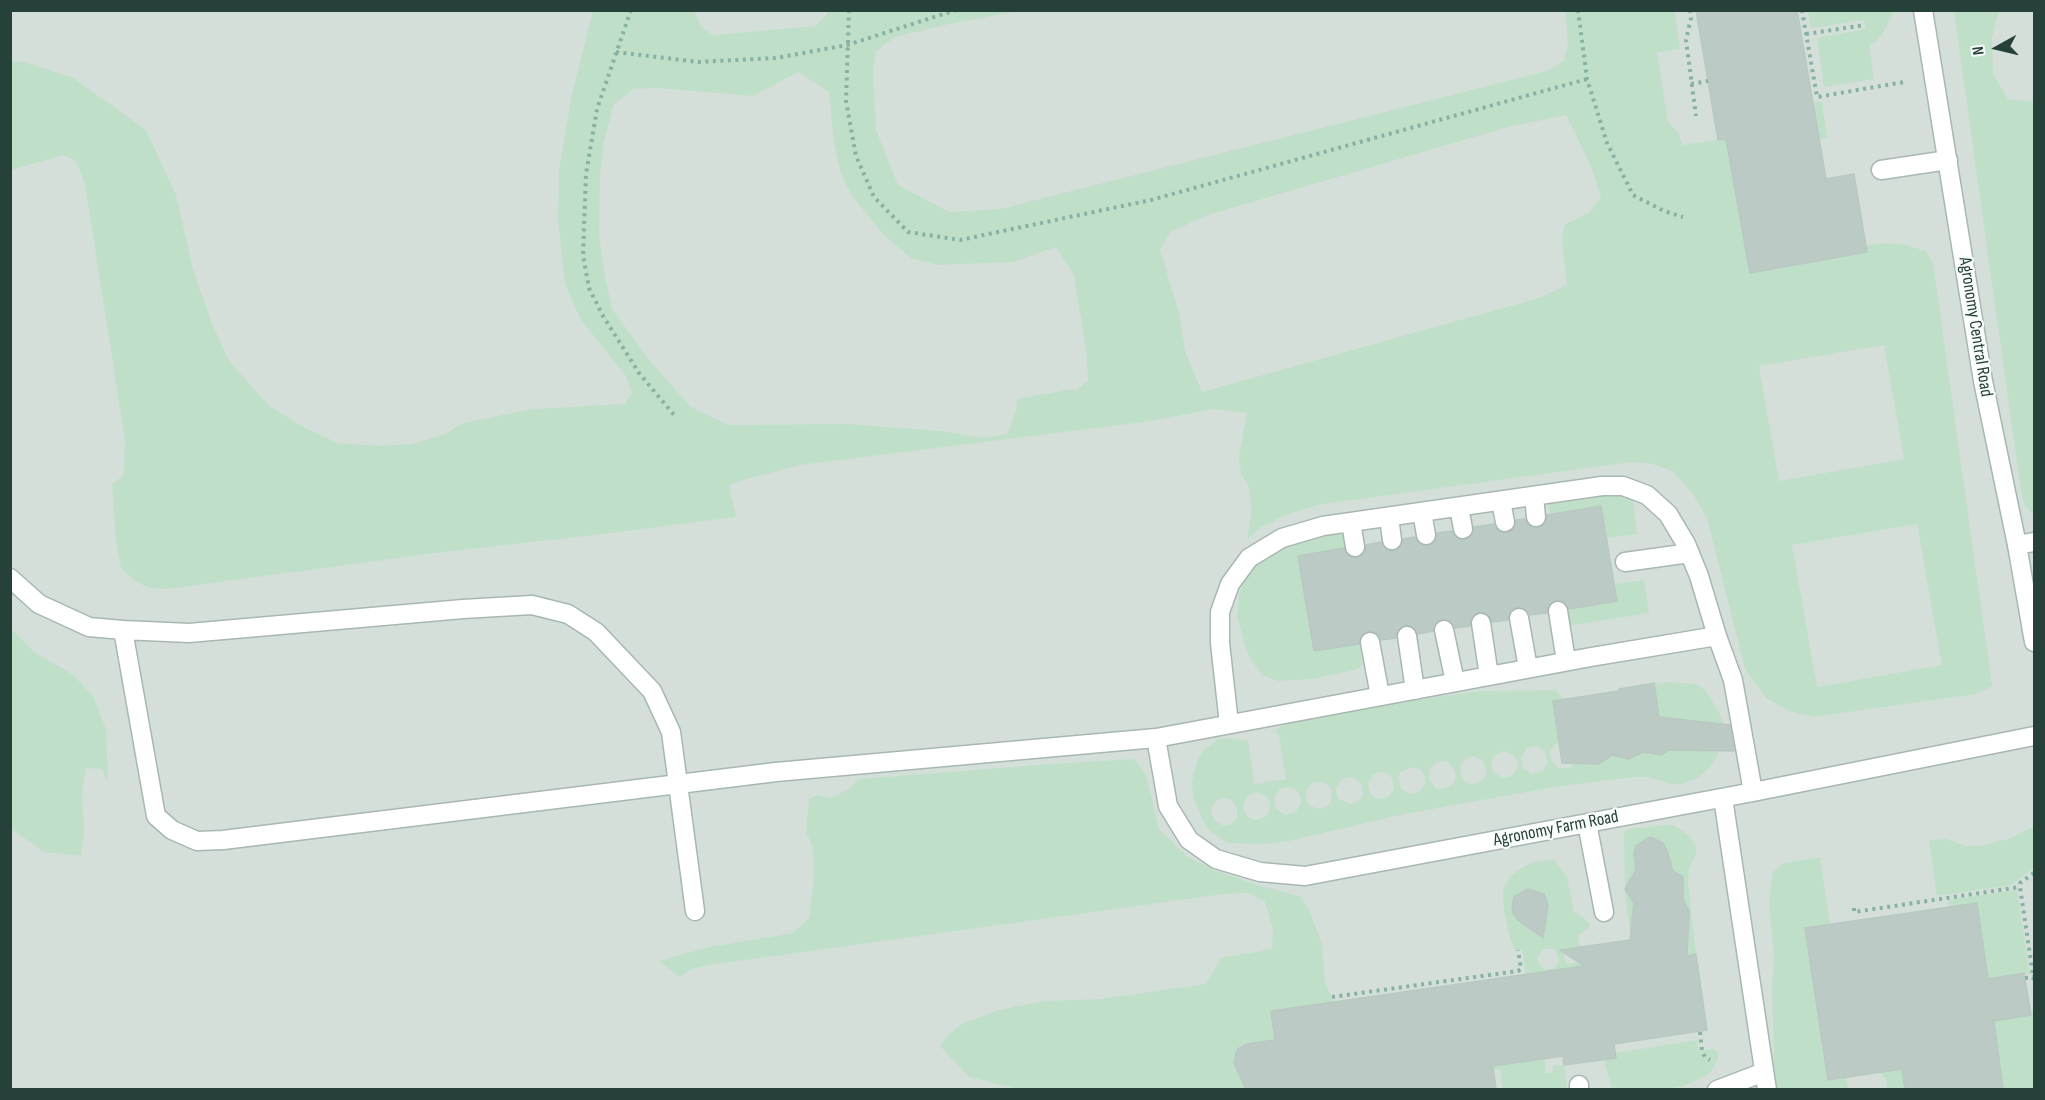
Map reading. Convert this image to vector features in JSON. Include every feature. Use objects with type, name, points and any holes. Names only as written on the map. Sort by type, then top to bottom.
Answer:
[{"type":"street","name":"Agronomy Central Road","points":[[1923,10],[1983,381],[2026,544],[2034,642]]},
{"type":"street","points":[[1881,170],[1948,160]]},
{"type":"street","points":[[1229,724],[1220,643],[1220,612],[1230,584],[1249,558],[1282,538],[1323,526],[1602,486],[1623,486],[1647,495],[1668,514],[1690,553],[1733,680],[1753,792]]},
{"type":"street","points":[[1534,496],[1536,517]]},
{"type":"street","points":[[1501,501],[1505,522]]},
{"type":"street","points":[[1459,507],[1463,529]]},
{"type":"street","points":[[1422,512],[1426,535]]},
{"type":"street","points":[[1389,517],[1392,540]]},
{"type":"street","points":[[1351,522],[1355,547]]},
{"type":"street","points":[[1625,562],[1690,553]]},
{"type":"street","points":[[10,578],[39,604],[89,627],[123,630],[189,633],[532,605],[568,614],[596,632],[652,691],[671,732],[695,911]]},
{"type":"street","points":[[1558,611],[1566,661]]},
{"type":"street","points":[[1519,618],[1528,668]]},
{"type":"street","points":[[1480,623],[1489,676]]},
{"type":"street","points":[[123,630],[156,816],[172,830],[197,841],[223,840],[788,771],[1156,738],[1566,661],[1717,636]]},
{"type":"street","points":[[1444,630],[1455,682]]},
{"type":"street","points":[[1407,636],[1415,690]]},
{"type":"street","points":[[1370,642],[1380,696]]},
{"type":"street","name":"Agronomy Farm Road","points":[[1156,738],[1168,806],[1189,840],[1216,859],[1260,872],[1305,876],[1723,798],[2034,736]]},
{"type":"street","points":[[1717,1089],[1765,1081],[1723,798]]},
{"type":"street","points":[[1587,823],[1604,912]]},
{"type":"path","points":[[631,10],[597,109],[586,174],[583,255],[589,288],[603,316],[639,373],[675,416]]},
{"type":"path","points":[[849,10],[846,101],[856,156],[874,197],[908,232],[960,240],[1150,200],[1587,79]]},
{"type":"path","points":[[616,52],[698,62],[776,58],[847,45],[956,10]]},
{"type":"path","points":[[1578,10],[1587,79],[1607,144],[1633,195],[1664,212],[1683,218]]},
{"type":"path","points":[[1690,10],[1691,18],[1686,40],[1696,116]]},
{"type":"path","points":[[1802,10],[1816,97],[1911,81]]},
{"type":"path","points":[[1806,34],[1865,25]]},
{"type":"path","points":[[1691,84],[1708,81]]},
{"type":"path","points":[[2025,978],[2034,979],[2020,883],[2034,873]]},
{"type":"path","points":[[1854,908],[1854,912],[2020,887]]},
{"type":"path","points":[[1332,998],[1342,994],[1518,971],[1521,969],[1518,950]]},
{"type":"path","points":[[1700,1032],[1702,1051]]},
{"type":"shaded area","points":[[11,11],[2034,11],[2034,1089],[11,1089]]},
{"type":"green space","points":[[593,11],[694,11],[700,25],[713,35],[816,26],[828,11],[1019,11],[895,37],[876,51],[873,72],[876,130],[898,185],[949,212],[1000,209],[1547,71],[1564,61],[1568,44],[1565,11],[1675,11],[1680,49],[1657,53],[1668,122],[1679,133],[1682,145],[1816,125],[1812,103],[1822,101],[1827,138],[1729,154],[1750,272],[1867,252],[1866,245],[1891,243],[1926,251],[1933,263],[1992,686],[1976,694],[1814,717],[1789,711],[1766,698],[1745,669],[1707,518],[1693,494],[1672,471],[1652,464],[1632,462],[1323,504],[1288,514],[1260,528],[1247,539],[1252,509],[1248,485],[1241,474],[1239,456],[1247,413],[1214,409],[1145,422],[801,465],[729,485],[736,517],[443,552],[167,589],[150,588],[138,583],[121,568],[116,542],[112,484],[124,475],[125,440],[85,184],[76,161],[63,155],[11,170],[10,61],[23,62],[72,77],[146,130],[176,195],[194,273],[213,326],[229,361],[269,406],[305,428],[338,443],[378,446],[412,444],[445,434],[463,423],[533,409],[625,404],[632,393],[626,376],[582,321],[565,284],[558,218],[559,171],[572,94]],"holes":[[[798,72],[829,92],[834,143],[841,174],[852,196],[883,234],[911,258],[937,265],[1013,262],[1056,247],[1074,275],[1086,349],[1088,380],[1077,390],[1017,399],[1016,411],[1007,434],[984,438],[941,431],[847,424],[728,425],[691,407],[650,361],[612,309],[599,234],[600,176],[604,141],[614,104],[634,89],[657,88],[753,96]],[[1566,115],[1591,166],[1601,197],[1589,213],[1565,224],[1562,239],[1567,285],[1539,298],[1202,392],[1186,354],[1178,309],[1160,250],[1170,232],[1208,215],[1508,127]],[[1884,345],[1904,459],[1779,481],[1759,366]],[[1917,524],[1942,665],[1817,687],[1792,545]]]},
{"type":"green space","points":[[1808,11],[1894,11],[1883,33],[1876,42],[1869,45],[1874,79],[1824,87],[1817,38],[1866,29],[1864,20],[1811,28]]},
{"type":"green space","points":[[1954,11],[2004,11],[1998,13],[1992,38],[1993,74],[2008,99],[2034,102],[2034,515],[2025,506],[2021,491]]},
{"type":"green space","points":[[1621,489],[1629,492],[1633,500],[1637,534],[1607,538],[1601,506],[1550,514],[1548,501]]},
{"type":"green space","points":[[1341,530],[1344,535],[1344,548],[1298,556],[1314,651],[1360,644],[1363,664],[1358,669],[1311,679],[1278,681],[1262,675],[1251,660],[1237,616],[1239,593],[1251,568],[1281,542]]},
{"type":"green space","points":[[1644,580],[1649,613],[1568,626],[1566,610],[1617,601],[1614,584]]},
{"type":"green space","points":[[11,629],[34,652],[72,674],[93,696],[106,729],[108,783],[102,769],[86,768],[82,792],[84,833],[81,856],[44,852],[11,829]]},
{"type":"green space","points":[[1654,683],[1696,684],[1705,690],[1723,721],[1725,732],[1717,757],[1709,768],[1696,779],[1682,784],[1671,784],[1648,777],[1635,777],[1554,787],[1405,814],[1289,841],[1263,844],[1228,843],[1213,834],[1205,825],[1193,797],[1192,781],[1198,758],[1205,749],[1219,739],[1248,741],[1254,784],[1286,779],[1279,736],[1275,730],[1291,721],[1310,715],[1480,691],[1555,690],[1563,699],[1554,701],[1556,718],[1657,707]],"holes":[[[1559,742],[1577,761],[1569,768],[1558,768],[1551,760],[1550,752]],[[1537,746],[1545,752],[1548,763],[1542,771],[1532,774],[1523,768],[1521,758],[1527,748]],[[1503,751],[1514,755],[1518,768],[1512,776],[1502,778],[1493,772],[1491,762],[1494,756]],[[1472,756],[1482,760],[1487,770],[1484,779],[1471,784],[1464,781],[1460,772],[1465,759]],[[1445,761],[1455,771],[1455,781],[1443,789],[1436,788],[1429,780],[1430,769],[1437,762]],[[1411,767],[1421,770],[1425,776],[1425,784],[1419,792],[1409,794],[1401,789],[1398,778],[1401,772]],[[1384,772],[1392,778],[1394,789],[1388,797],[1378,799],[1370,794],[1368,783],[1373,774]],[[1352,777],[1361,783],[1363,794],[1360,800],[1351,804],[1338,799],[1336,788],[1342,779]],[[1314,782],[1328,785],[1332,791],[1331,802],[1320,809],[1310,806],[1305,797],[1308,787]],[[1290,787],[1299,793],[1301,804],[1295,812],[1285,815],[1276,809],[1274,798],[1280,789]],[[1256,792],[1266,796],[1270,802],[1267,815],[1254,820],[1248,817],[1243,808],[1246,797]],[[1220,798],[1230,799],[1237,807],[1237,818],[1229,825],[1216,822],[1211,813],[1212,806]]]},
{"type":"green space","points":[[1134,759],[1146,775],[1159,829],[1188,857],[1215,870],[1257,885],[1300,896],[1310,912],[1322,944],[1325,983],[1334,1002],[1272,1011],[1282,1089],[1018,1089],[969,1077],[940,1046],[948,1035],[962,1024],[999,1010],[1045,1001],[1101,999],[1206,984],[1221,958],[1272,949],[1273,929],[1265,902],[1249,893],[1224,894],[709,965],[691,969],[679,977],[659,961],[709,947],[793,933],[809,918],[814,862],[812,845],[806,832],[809,799],[817,795],[831,798],[847,790],[859,779]],"holes":[[[1256,1043],[1241,1075],[1234,1063],[1236,1053],[1242,1046]]]},
{"type":"green space","points":[[1673,825],[1689,835],[1696,847],[1696,854],[1689,869],[1688,882],[1696,954],[1621,965],[1631,938],[1625,893],[1624,833],[1629,829]],"holes":[[[1650,838],[1663,843],[1669,860],[1637,866],[1634,853],[1638,845]]]},
{"type":"green space","points":[[2034,826],[2034,868],[2011,885],[1937,896],[1929,840],[1947,839],[1966,846],[1981,846],[2011,838]]},
{"type":"green space","points":[[1820,857],[1830,924],[1805,928],[1828,1079],[1846,1077],[1848,1089],[1773,1090],[1774,955],[1769,902],[1773,872],[1784,863]]},
{"type":"green space","points":[[1554,860],[1567,877],[1574,913],[1578,913],[1589,923],[1589,927],[1578,936],[1585,970],[1526,975],[1522,949],[1515,950],[1511,941],[1504,912],[1503,890],[1510,876],[1530,863]],"holes":[[[1528,889],[1542,893],[1548,906],[1546,915],[1526,925],[1515,917],[1512,908],[1516,895]],[[1577,947],[1579,962],[1566,964],[1563,949]],[[1544,949],[1553,949],[1559,961],[1554,968],[1546,970],[1539,965],[1537,957]]]},
{"type":"green space","points":[[2017,890],[2030,974],[1988,979],[1977,903],[1949,907],[1948,900]]},
{"type":"green space","points":[[2034,1010],[2034,1089],[2003,1089],[1994,1021],[2030,1015],[2030,1011]]},
{"type":"green space","points":[[1697,1040],[1698,1051],[1712,1049],[1718,1051],[1718,1060],[1709,1074],[1684,1086],[1664,1089],[1612,1089],[1604,1060],[1616,1058],[1615,1053]]},
{"type":"green space","points":[[1545,1059],[1546,1073],[1553,1073],[1553,1066],[1564,1065],[1567,1089],[1503,1089],[1500,1069],[1386,1085],[1385,1082]]},
{"type":"green space","points":[[1902,1069],[1905,1089],[1887,1089],[1886,1080],[1880,1072]]},
{"type":"building","points":[[1696,10],[1797,10],[1826,179],[1854,174],[1867,252],[1750,273],[1726,139],[1718,140]]},
{"type":"building","points":[[1601,506],[1617,601],[1569,609],[1563,601],[1556,600],[1548,606],[1547,613],[1530,615],[1523,608],[1518,607],[1511,610],[1508,620],[1492,622],[1486,613],[1479,612],[1471,618],[1470,626],[1455,628],[1452,622],[1442,619],[1436,622],[1433,631],[1418,634],[1412,626],[1405,625],[1397,631],[1396,638],[1381,640],[1378,634],[1369,631],[1362,634],[1359,644],[1314,651],[1298,556],[1344,548],[1350,557],[1357,558],[1365,552],[1366,545],[1381,542],[1387,550],[1394,551],[1402,545],[1403,539],[1415,537],[1418,543],[1427,546],[1434,543],[1437,533],[1452,531],[1455,537],[1464,540],[1471,537],[1474,527],[1494,524],[1497,530],[1507,533],[1513,530],[1516,520],[1525,519],[1531,527],[1538,528],[1546,522],[1547,515]]},
{"type":"building","points":[[1654,683],[1659,717],[1730,725],[1734,751],[1669,750],[1661,755],[1643,752],[1629,759],[1612,755],[1598,764],[1562,763],[1553,701]]},
{"type":"building","points":[[1650,837],[1663,843],[1673,871],[1683,877],[1683,899],[1689,911],[1687,956],[1696,954],[1707,1030],[1614,1044],[1616,1058],[1564,1065],[1563,1056],[1493,1066],[1496,1089],[1246,1089],[1234,1063],[1236,1053],[1238,1049],[1247,1044],[1275,1040],[1271,1011],[1584,966],[1560,950],[1630,940],[1634,903],[1625,889],[1636,870],[1634,853],[1636,846]]},
{"type":"building","points":[[1528,889],[1544,894],[1547,901],[1543,938],[1518,920],[1513,913],[1514,897]]},
{"type":"building","points":[[1977,903],[1988,979],[2024,973],[2031,1015],[1994,1021],[2003,1089],[1905,1089],[1902,1069],[1828,1080],[1805,928]]}]
